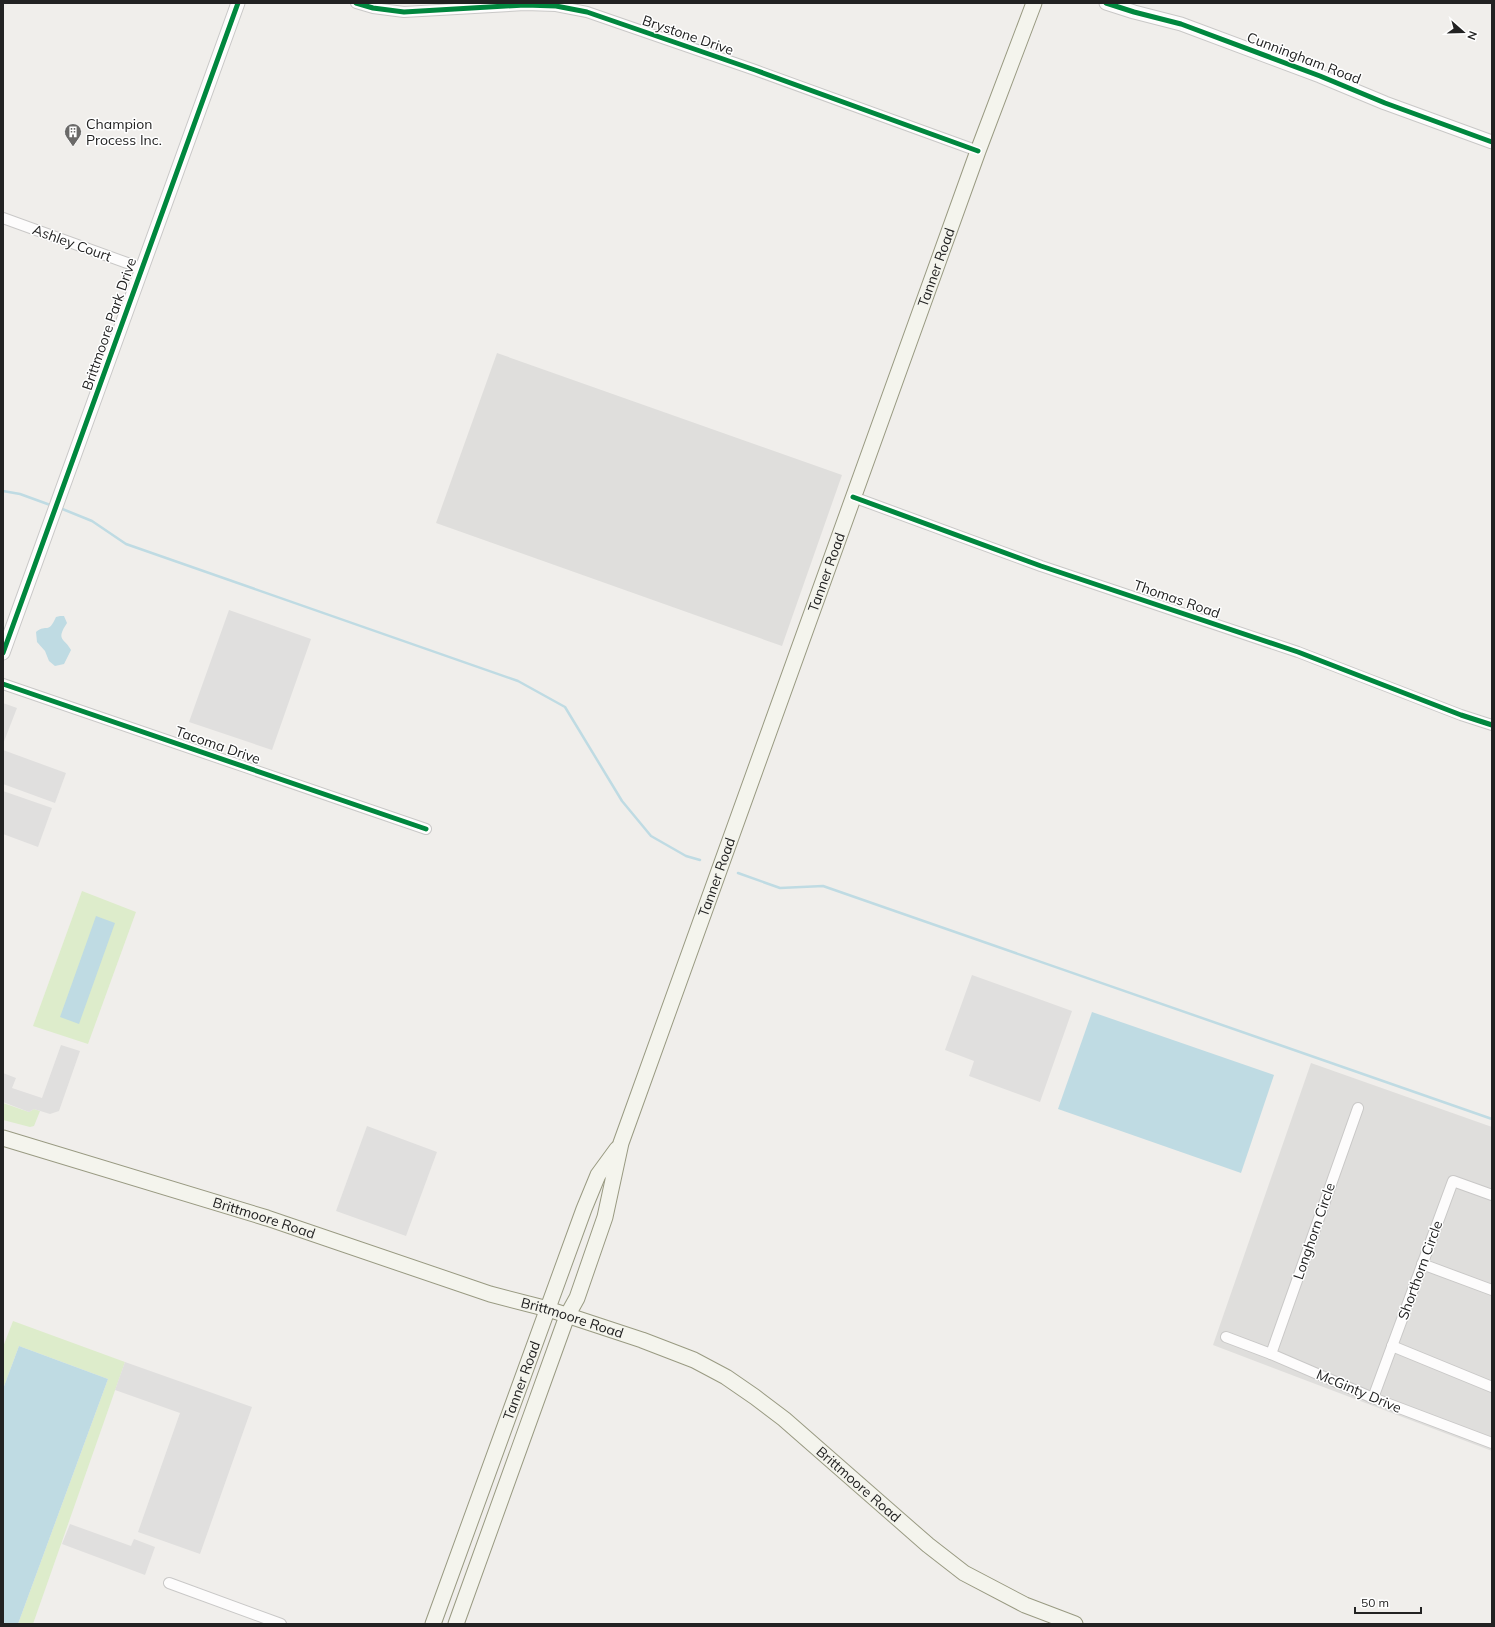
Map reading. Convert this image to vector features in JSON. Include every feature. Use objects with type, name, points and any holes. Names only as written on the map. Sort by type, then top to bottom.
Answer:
[{"type":"main road","name":"Tanner Road","points":[[456,1624],[567,1316],[577,1298],[605,1217],[620,1143],[978,151],[1034,3]]},
{"type":"main road","name":"Brittmoore Road","points":[[3,1138],[267,1218],[490,1294],[548,1309],[685,1356],[726,1377],[756,1397],[784,1419],[928,1545],[964,1573],[1025,1605],[1075,1624]]},
{"type":"main road","name":"Tanner Road","points":[[433,1624],[584,1209],[598,1175],[620,1143]]},
{"type":"street","name":"Brittmoore Park Drive","points":[[3,653],[54,516],[141,268],[238,3]]},
{"type":"street","name":"Brystone Drive","points":[[356,3],[373,8],[404,12],[524,5],[556,6],[587,12],[755,70],[978,151]]},
{"type":"street","name":"Cunningham Road","points":[[1106,3],[1188,27],[1320,76],[1384,103],[1492,142]]},
{"type":"street","name":"Ashley Court","points":[[3,218],[141,268]]},
{"type":"street","name":"Thomas Road","points":[[853,497],[1041,566],[1298,652],[1440,707],[1492,725]]},
{"type":"street","name":"Tacoma Drive","points":[[3,684],[426,829]]},
{"type":"street","name":"Longhorn Circle","points":[[1271,1354],[1358,1108]]},
{"type":"street","name":"Shorthorn Circle","points":[[1373,1398],[1453,1180],[1492,1195]]},
{"type":"street","points":[[1422,1264],[1492,1290]]},
{"type":"street","name":"McGinty Drive","points":[[1226,1336],[1373,1398],[1492,1443]]},
{"type":"street","points":[[1392,1346],[1492,1386]]},
{"type":"street","points":[[169,1583],[281,1624]]},
{"type":"shaded area","points":[[497,353],[842,475],[782,646],[436,523]]},
{"type":"shaded area","points":[[229,610],[311,639],[272,750],[189,722]]},
{"type":"shaded area","points":[[3,703],[17,708],[3,744]]},
{"type":"shaded area","points":[[3,750],[66,773],[55,803],[3,784]]},
{"type":"shaded area","points":[[3,791],[52,808],[38,847],[3,834]]},
{"type":"shaded area","points":[[972,975],[1072,1011],[1040,1102],[969,1076],[974,1061],[945,1050]]},
{"type":"shaded area","points":[[61,1045],[80,1051],[59,1111],[50,1114],[34,1109],[29,1112],[3,1102],[3,1073],[16,1078],[12,1088],[42,1098]]},
{"type":"shaded area","points":[[1311,1063],[1492,1127],[1492,1451],[1213,1345]]},
{"type":"shaded area","points":[[367,1126],[437,1152],[406,1236],[336,1211]]},
{"type":"shaded area","points":[[125,1362],[252,1407],[200,1554],[138,1532],[180,1413],[115,1390]]},
{"type":"shaded area","points":[[70,1524],[131,1546],[134,1539],[155,1547],[145,1575],[62,1544]]},
{"type":"green space","points":[[82,891],[136,912],[88,1044],[33,1026]]},
{"type":"green space","points":[[3,1103],[29,1112],[34,1109],[40,1111],[34,1126],[30,1127],[3,1120]]},
{"type":"green space","points":[[13,1321],[125,1362],[33,1624],[18,1624],[108,1379],[19,1346],[3,1389],[3,1347]]},
{"type":"water","points":[[64,616],[67,623],[61,636],[71,650],[64,664],[55,666],[49,661],[45,651],[37,642],[36,632],[51,626],[56,617]]},
{"type":"water","points":[[96,916],[115,923],[79,1024],[60,1017]]},
{"type":"water","points":[[1092,1012],[1274,1075],[1241,1173],[1058,1109]]},
{"type":"water","points":[[19,1346],[108,1379],[18,1624],[3,1624],[3,1389]]},
{"type":"waterway","points":[[3,491],[20,494],[53,506]]},
{"type":"waterway","points":[[60,508],[92,521],[126,544],[518,681],[565,707],[622,801],[651,836],[686,856],[700,860]]},
{"type":"waterway","points":[[738,873],[780,888],[823,886],[1492,1119]]},
{"type":"cycle path","points":[[3,653],[238,3]]},
{"type":"cycle path","points":[[356,3],[373,8],[404,12],[525,5],[556,6],[587,12],[755,70],[978,151]]},
{"type":"cycle path","points":[[1106,3],[1181,24],[1320,76],[1385,103],[1492,142]]},
{"type":"cycle path","points":[[853,497],[1041,566],[1298,652],[1461,715],[1492,725]]},
{"type":"cycle path","points":[[3,684],[426,829]]},
{"type":"place","name":"Champion Process Inc.","points":[[73,147]]}]
